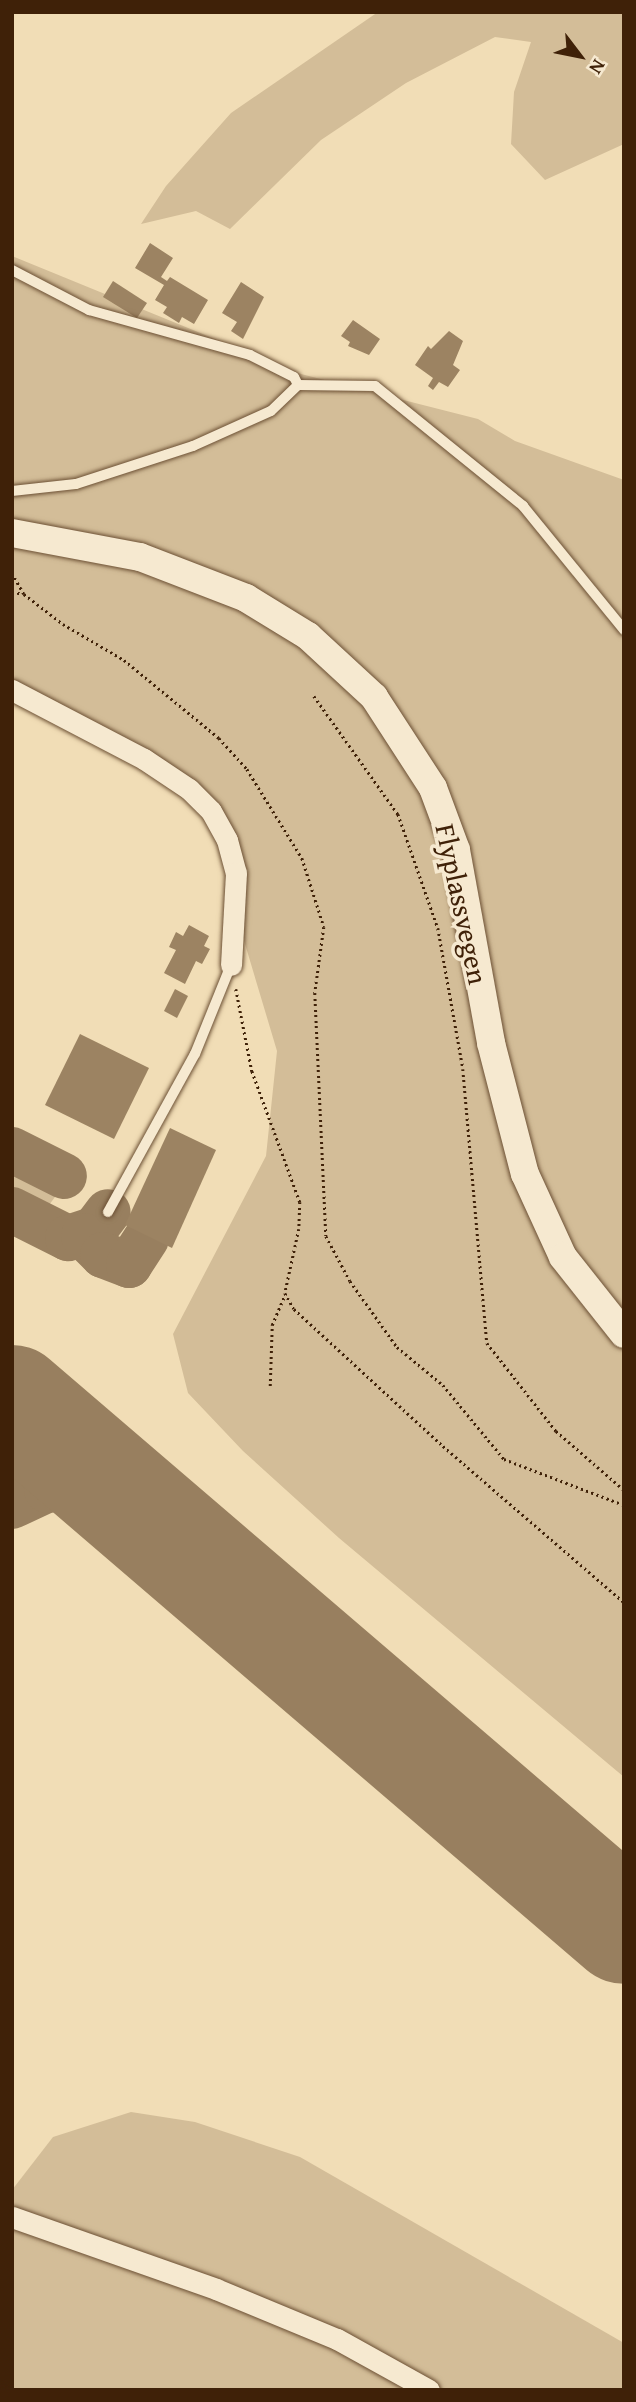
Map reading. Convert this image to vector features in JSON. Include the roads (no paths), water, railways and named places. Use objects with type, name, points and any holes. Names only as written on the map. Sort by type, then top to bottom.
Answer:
[{"type":"main road","name":"Flyplassvegen","points":[[12,533],[140,557],[246,598],[308,636],[374,697],[433,788],[456,850],[491,1043],[512,1136],[529,1185],[578,1281],[624,1334]]},
{"type":"street","points":[[12,690],[144,759],[189,789],[211,811],[227,840],[236,873],[231,965]]},
{"type":"street","points":[[12,2217],[216,2289],[337,2339],[429,2390]]},
{"type":"lane","points":[[12,270],[89,310],[243,352],[287,373],[298,386]]},
{"type":"lane","points":[[12,491],[76,484],[193,446],[271,411],[298,386],[375,386],[523,506],[624,630]]},
{"type":"lane","points":[[108,1212],[126,1186],[126,1166],[195,1054],[231,965]]}]
